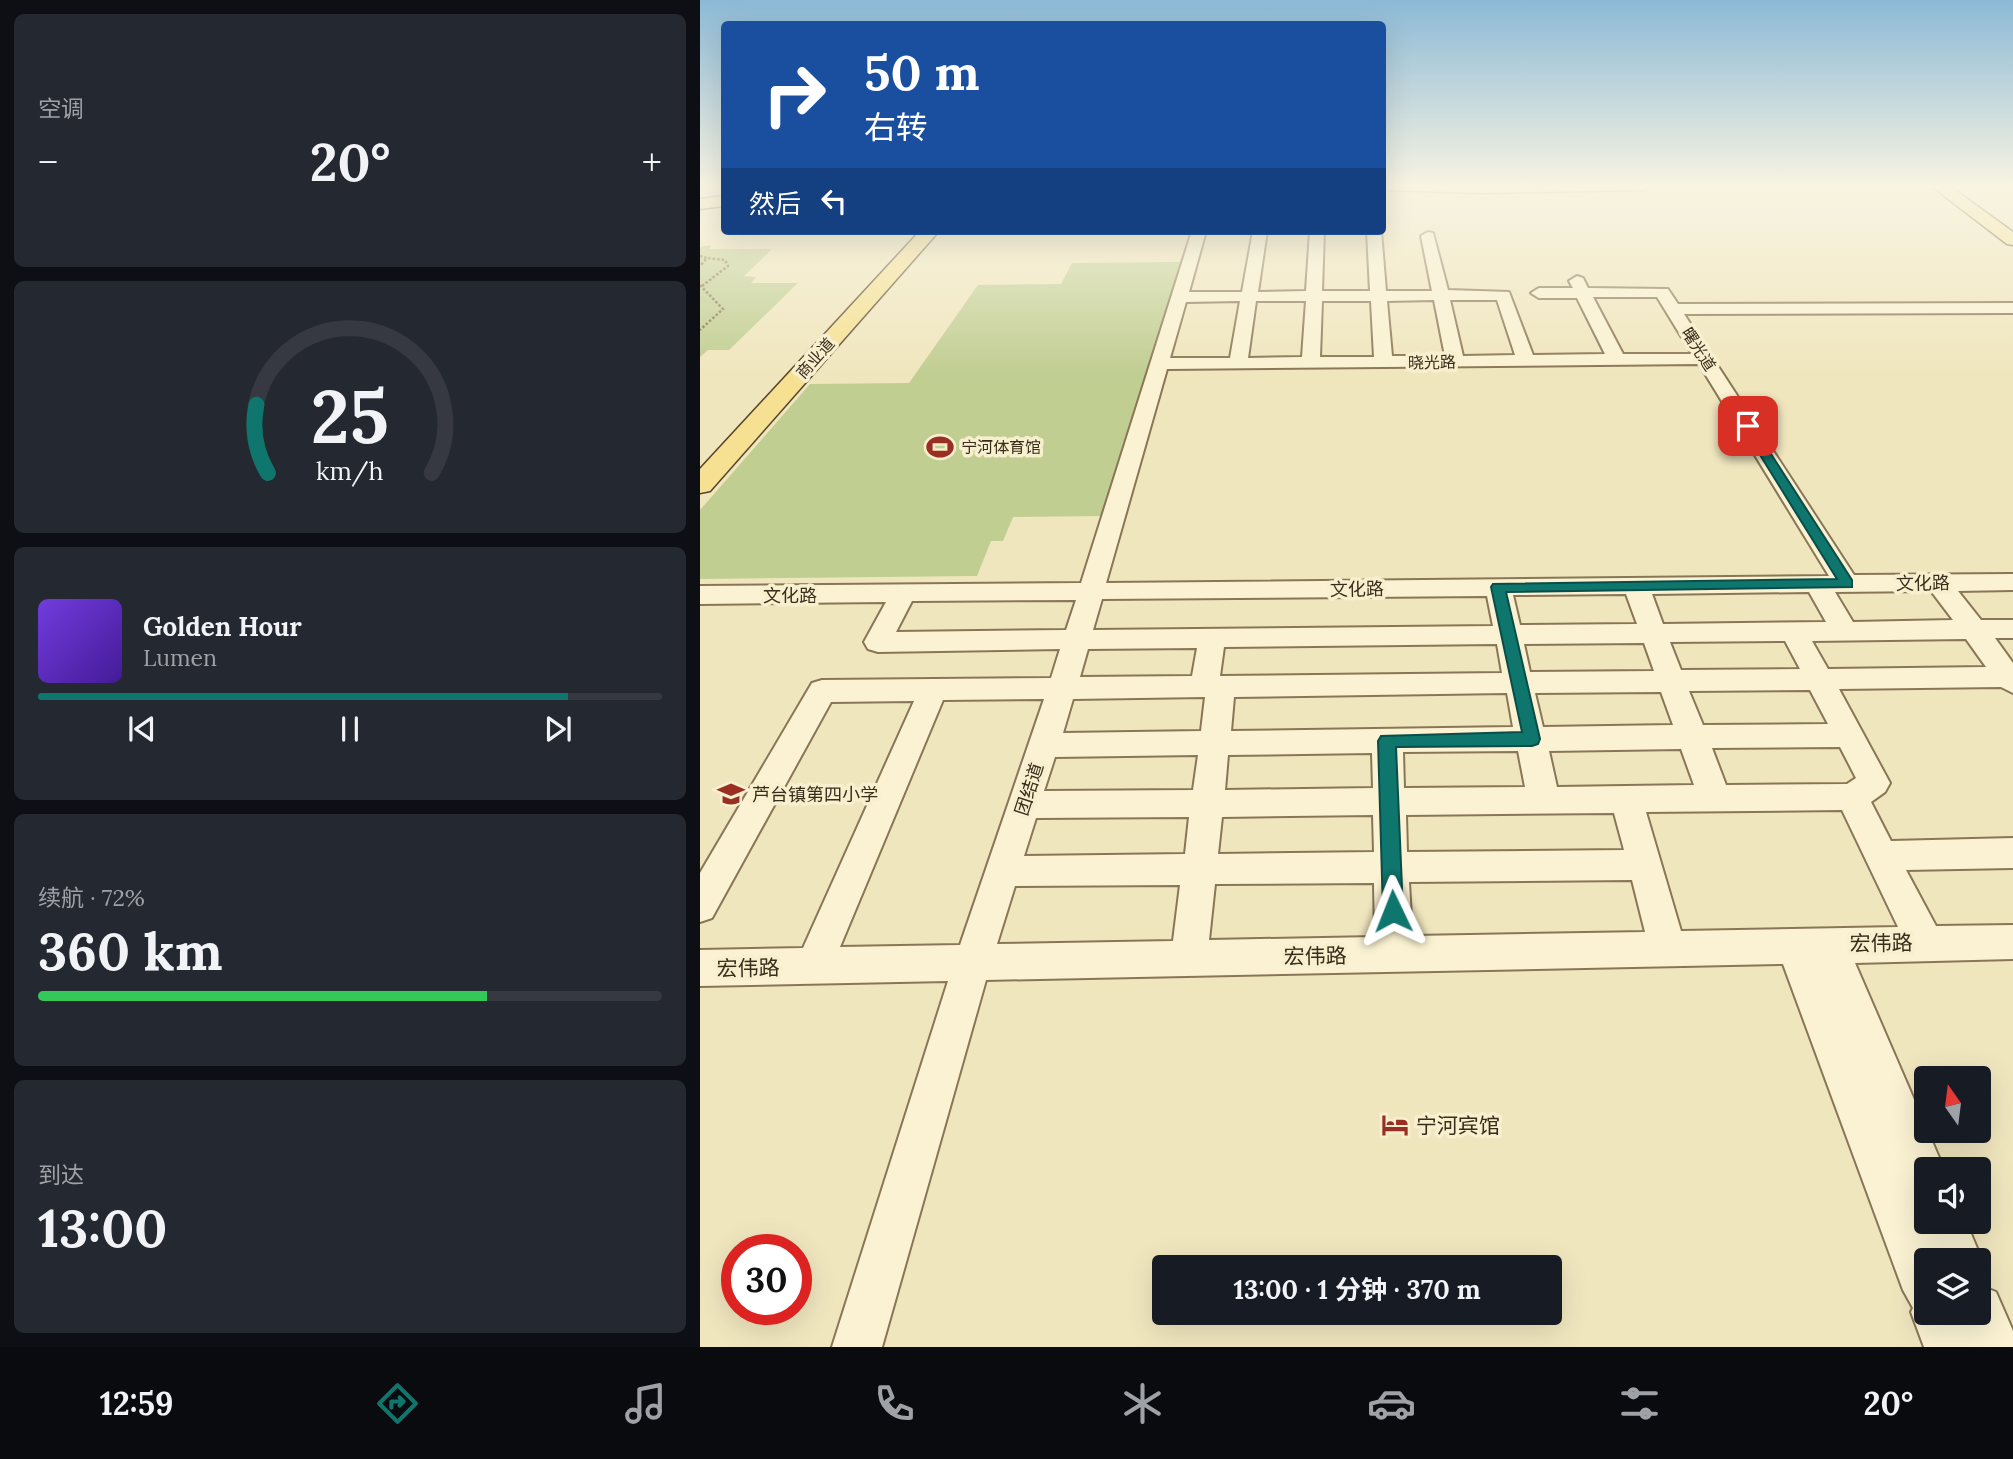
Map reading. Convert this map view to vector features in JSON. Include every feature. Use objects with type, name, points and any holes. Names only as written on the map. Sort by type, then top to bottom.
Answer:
[{"type":"main road","name":"商业道","points":[[700,456],[895,248]]},
{"type":"main road","name":"商业道","points":[[700,485],[915,248]]},
{"type":"street","name":"团结道","points":[[858,1347],[972,964],[1062,690],[1194,248]]},
{"type":"street","points":[[1238,363],[1257,248]]},
{"type":"street","points":[[1311,363],[1316,248]]},
{"type":"street","points":[[1375,248],[1383,362]]},
{"type":"street","points":[[1431,248],[1455,361]]},
{"type":"street","points":[[1539,293],[1580,287],[1668,301],[2013,309]]},
{"type":"street","points":[[1580,287],[1617,360]]},
{"type":"street","points":[[1180,297],[1503,295],[1525,361]]},
{"type":"street","name":"曙光道","points":[[1668,301],[1847,583]]},
{"type":"street","name":"晓光路","points":[[1160,364],[1705,359]]},
{"type":"street","points":[[1938,582],[2011,679]]},
{"type":"street","name":"文化路","points":[[700,595],[2013,582]]},
{"type":"street","points":[[1817,584],[1845,631]]},
{"type":"street","points":[[1636,586],[1715,798]]},
{"type":"street","points":[[1498,587],[1544,800]]},
{"type":"street","points":[[903,594],[878,642],[2013,629]]},
{"type":"street","points":[[1024,805],[1852,797],[1874,783],[1794,632]]},
{"type":"street","points":[[1189,959],[1215,743],[1212,637]]},
{"type":"street","points":[[700,906],[822,691],[2011,679]]},
{"type":"street","points":[[813,967],[933,691]]},
{"type":"street","points":[[1044,745],[1849,735]]},
{"type":"street","points":[[1387,741],[1394,954]]},
{"type":"street","points":[[1852,797],[1925,943]]},
{"type":"street","points":[[1626,799],[1668,948]]},
{"type":"street","points":[[1881,856],[2013,853]]},
{"type":"street","points":[[1002,871],[1645,865]]},
{"type":"street","name":"宏伟路","points":[[700,968],[2013,942]]},
{"type":"street","points":[[1811,944],[1915,1157]]},
{"type":"street","points":[[1811,944],[1914,1251]]},
{"type":"street","points":[[1940,1325],[1949,1347]]},
{"type":"street","points":[[1986,1325],[1995,1347]]},
{"type":"path","points":[[700,257],[725,260],[728,266],[701,285],[723,309],[700,330]]},
{"type":"path","points":[[700,266],[707,258]]},
{"type":"green space","points":[[700,248],[772,249],[744,276],[756,277],[751,283],[798,283],[729,350],[708,350],[700,357]]},
{"type":"green space","name":"宁河体育馆","points":[[1181,262],[1103,516],[1013,517],[1003,541],[991,541],[977,576],[700,579],[700,510],[810,384],[909,383],[978,285],[1061,284],[1072,263]]},
{"type":"place","name":"宁河体育馆","points":[[940,447]]},
{"type":"place","name":"芦台镇第四小学","points":[[731,794]]},
{"type":"place","name":"宁河宾馆","points":[[1395,1125]]},
{"type":"route","points":[[1393,911],[1387,741],[1532,739],[1498,587],[1847,583],[1748,426]]}]
